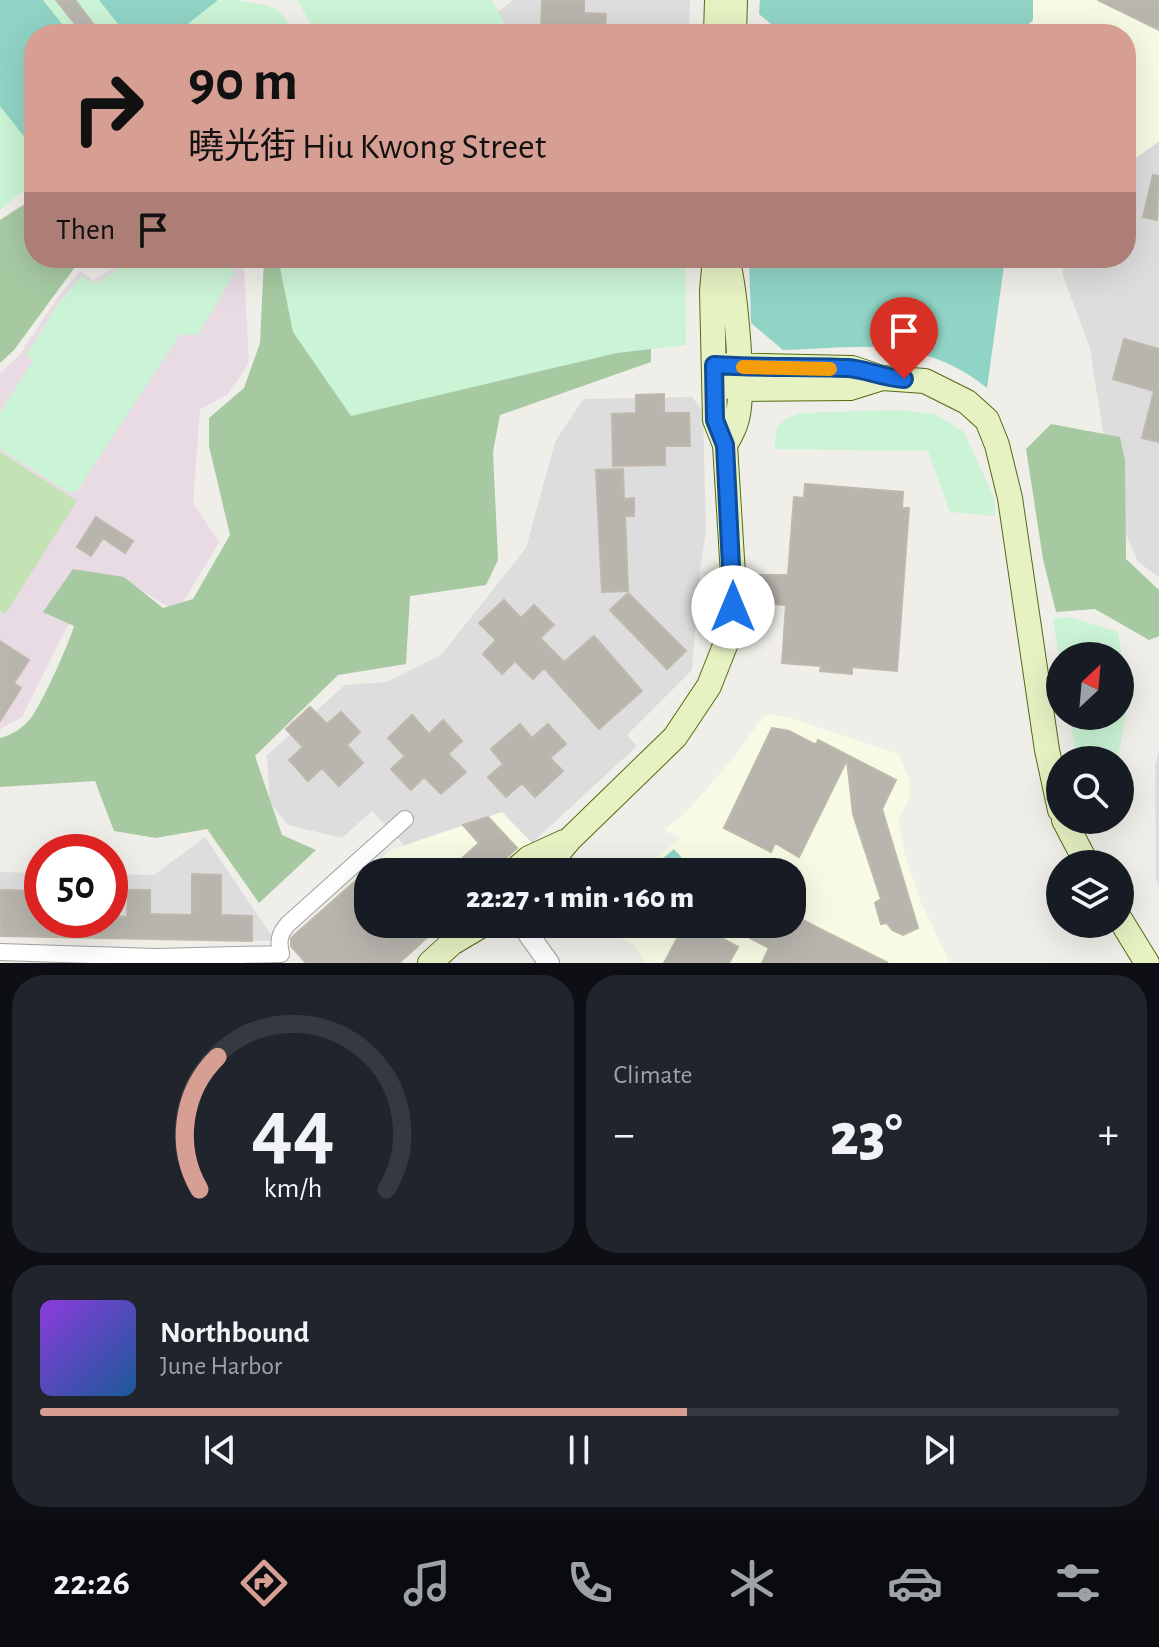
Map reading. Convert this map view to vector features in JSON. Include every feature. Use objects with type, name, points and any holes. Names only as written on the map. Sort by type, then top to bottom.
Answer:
[{"type":"main road","points":[[716,24],[717,0]]},
{"type":"main road","points":[[734,24],[735,0]]},
{"type":"main road","points":[[554,858],[675,737],[717,670],[730,626],[734,591],[725,445],[737,421],[712,291],[714,268]]},
{"type":"main road","points":[[726,376],[730,268]]},
{"type":"main road","points":[[726,376],[852,368],[882,378],[925,381],[945,389],[979,410],[993,432],[1010,498],[1046,746]]},
{"type":"main road","points":[[529,858],[569,840]]},
{"type":"main road","points":[[430,963],[452,938]]},
{"type":"main road","points":[[1132,938],[1147,963]]},
{"type":"street","points":[[0,952],[156,960],[284,959],[278,943],[280,932],[405,819]]},
{"type":"street","points":[[531,938],[549,963]]},
{"type":"shaded area","points":[[0,0],[43,0],[62,24],[24,24],[24,136],[0,106]]},
{"type":"shaded area","points":[[99,0],[218,0],[188,24],[118,24]]},
{"type":"shaded area","points":[[513,0],[690,0],[689,24],[504,24],[498,12]]},
{"type":"shaded area","points":[[760,0],[1033,0],[1033,20],[1028,24],[771,24],[759,14]]},
{"type":"shaded area","points":[[1033,0],[1159,0],[1159,141],[1136,158],[1136,24],[1032,24]]},
{"type":"shaded area","points":[[1159,141],[1159,577],[1138,562],[1115,509],[1090,348],[1063,268],[1136,268],[1136,158]]},
{"type":"shaded area","points":[[113,268],[244,268],[249,363],[228,394],[200,409],[193,503],[219,542],[177,612],[128,582],[81,608],[65,630],[22,717],[0,729],[0,373],[19,356],[55,301],[80,271],[93,280]]},
{"type":"shaded area","points":[[749,268],[1004,268],[987,388],[963,371],[915,352],[865,347],[783,350],[751,323]]},
{"type":"shaded area","points":[[692,397],[703,412],[706,532],[692,670],[627,735],[637,746],[532,843],[502,812],[405,846],[372,811],[342,838],[288,825],[270,802],[267,755],[345,685],[387,682],[441,655],[526,548],[555,442],[583,399]]},
{"type":"shaded area","points":[[769,714],[787,717],[898,754],[910,780],[910,798],[898,820],[904,851],[919,898],[950,963],[645,963],[635,945],[621,938],[806,938],[806,858],[656,858],[680,838],[664,830],[687,811],[736,755],[761,719]]},
{"type":"shaded area","points":[[1159,749],[1159,887],[1156,878],[1155,765]]},
{"type":"shaded area","points":[[502,812],[532,843],[515,858],[382,858],[391,850]]},
{"type":"shaded area","points":[[205,837],[275,941],[110,938],[128,938],[128,874],[154,875]]},
{"type":"shaded area","points":[[674,849],[682,858],[663,858]]},
{"type":"shaded area","points":[[0,872],[24,873],[24,936],[0,936]]},
{"type":"green space","points":[[0,0],[237,0],[272,7],[282,15],[288,24],[24,24],[24,192],[0,210]]},
{"type":"green space","points":[[297,0],[492,0],[504,24],[311,24]]},
{"type":"green space","points":[[24,204],[24,268],[74,268],[14,350],[0,363],[0,220]]},
{"type":"green space","points":[[119,268],[232,268],[235,272],[198,335],[180,334],[77,491],[70,493],[0,449],[0,413],[33,361],[26,355],[59,303],[81,276],[96,283]]},
{"type":"green space","points":[[264,268],[338,268],[651,339],[651,362],[500,415],[493,452],[498,560],[486,585],[410,596],[406,664],[338,675],[255,756],[282,835],[316,850],[259,903],[207,829],[156,838],[114,831],[95,781],[0,787],[0,738],[17,731],[31,718],[61,659],[74,626],[43,612],[73,569],[124,577],[163,608],[193,599],[230,535],[209,446],[209,418],[244,388],[260,343]]},
{"type":"green space","points":[[280,268],[685,268],[686,345],[617,353],[351,416],[293,332]]},
{"type":"green space","points":[[898,410],[935,414],[964,432],[994,498],[995,516],[950,512],[928,451],[774,449],[777,427],[801,413]]},
{"type":"green space","points":[[1051,424],[1120,437],[1125,460],[1126,559],[1159,590],[1159,636],[1149,640],[1095,609],[1056,612],[1043,559],[1026,449]]},
{"type":"green space","points":[[0,452],[77,501],[5,614],[0,611]]},
{"type":"green space","points":[[1070,617],[1118,632],[1120,642],[1057,642],[1053,619]]},
{"type":"green space","points":[[1072,730],[1123,730],[1120,746],[1075,746]]},
{"type":"building","points":[[56,0],[75,0],[93,24],[75,24]]},
{"type":"building","points":[[542,0],[584,0],[584,13],[606,14],[606,24],[541,24]]},
{"type":"building","points":[[1098,0],[1159,0],[1159,30]]},
{"type":"building","points":[[1153,175],[1159,176],[1157,220],[1143,217]]},
{"type":"building","points":[[1124,339],[1159,349],[1159,442],[1142,438],[1154,391],[1113,379]]},
{"type":"building","points":[[664,394],[664,413],[689,413],[690,446],[665,446],[665,465],[613,466],[612,414],[636,413],[636,395]]},
{"type":"building","points":[[623,469],[624,499],[634,498],[634,516],[625,516],[628,591],[602,592],[596,470]]},
{"type":"building","points":[[805,484],[903,492],[902,508],[909,508],[897,671],[852,667],[852,674],[820,671],[821,666],[782,663],[786,605],[758,603],[759,575],[788,575],[794,497],[804,498]]},
{"type":"building","points":[[96,517],[133,541],[125,553],[103,538],[91,556],[77,547]]},
{"type":"building","points":[[628,593],[686,651],[667,669],[610,610]]},
{"type":"building","points":[[504,600],[521,618],[534,605],[554,625],[540,638],[564,662],[594,636],[642,691],[599,729],[544,668],[533,679],[515,661],[502,674],[483,654],[496,640],[479,623]]},
{"type":"building","points":[[0,641],[29,660],[14,683],[21,688],[0,721]]},
{"type":"building","points":[[310,707],[327,724],[341,712],[360,732],[347,745],[363,763],[339,786],[322,768],[308,781],[289,760],[303,747],[286,729]]},
{"type":"building","points":[[412,715],[429,734],[443,720],[462,741],[448,754],[466,772],[441,794],[424,777],[411,790],[391,769],[405,756],[388,738]]},
{"type":"building","points":[[520,724],[532,738],[548,724],[566,744],[550,758],[563,771],[535,797],[522,783],[506,797],[488,777],[503,764],[491,749]]},
{"type":"building","points":[[772,728],[789,731],[816,745],[818,740],[896,780],[882,809],[918,928],[903,935],[892,930],[887,923],[881,924],[875,903],[881,899],[853,814],[847,760],[799,857],[775,843],[771,852],[724,828]]},
{"type":"building","points":[[488,817],[517,848],[506,858],[462,858],[479,843],[463,825]]},
{"type":"building","points":[[192,874],[221,875],[221,915],[252,916],[252,941],[101,938],[128,938],[128,890],[150,890],[150,914],[192,915]]},
{"type":"building","points":[[354,882],[354,938],[427,938],[399,963],[306,963],[291,946],[291,938]]},
{"type":"building","points":[[0,890],[24,891],[24,936],[0,936]]},
{"type":"building","points":[[806,922],[888,963],[762,963],[769,948],[750,938],[806,938]]},
{"type":"building","points":[[677,938],[722,938],[738,947],[729,963],[664,963]]},
{"type":"slow traffic","points":[[743,367],[830,369]]},
{"type":"route","points":[[733,607],[725,445],[715,420],[714,365],[774,369],[852,368],[882,378],[904,379]]}]
